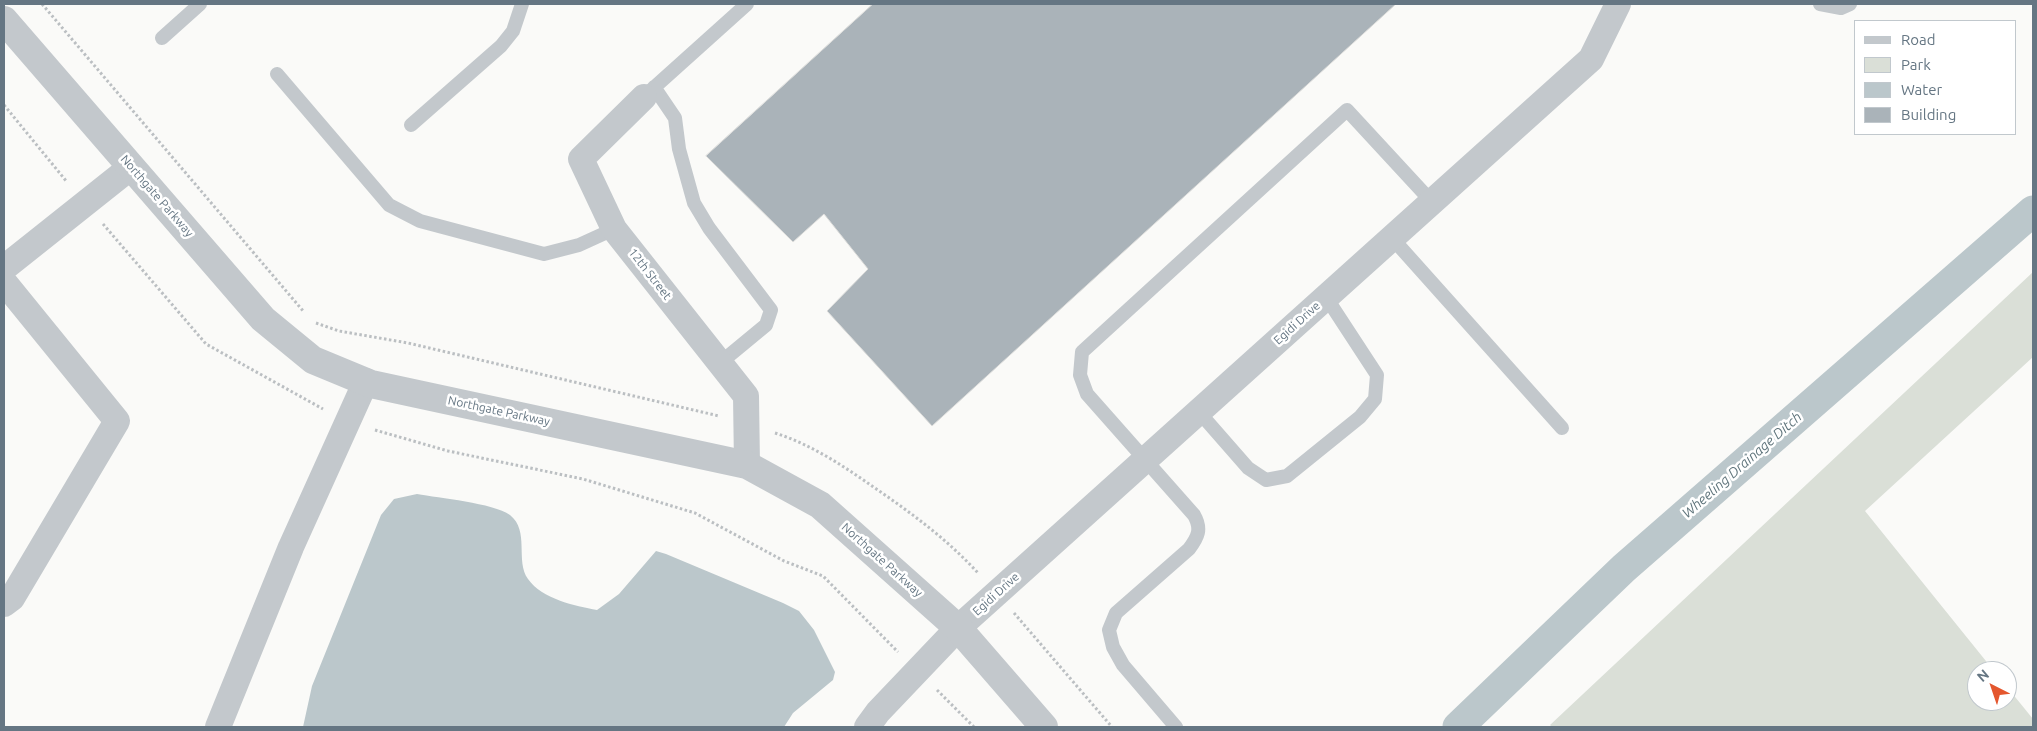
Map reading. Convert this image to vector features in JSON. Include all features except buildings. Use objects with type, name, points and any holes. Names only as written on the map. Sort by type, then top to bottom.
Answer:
[{"type":"street","name":"Egidi Drive","points":[[867,727],[878,712],[958,628],[1591,58],[1618,4]]},
{"type":"street","name":"Northgate Parkway","points":[[4,20],[263,319],[313,360],[366,381],[746,465],[820,505],[958,628],[1044,727]]},
{"type":"street","name":"12th Street","points":[[649,92],[581,159],[614,228],[746,396],[746,465]]},
{"type":"street","points":[[4,268],[132,167]]},
{"type":"street","points":[[4,282],[117,420],[12,598],[4,604]]},
{"type":"street","points":[[218,727],[291,547],[366,381]]},
{"type":"lane","points":[[162,38],[200,4]]},
{"type":"lane","points":[[411,125],[501,46],[513,31],[522,4]]},
{"type":"lane","points":[[720,363],[766,325],[771,310],[709,228],[694,203],[679,149],[675,118],[649,92],[747,4]]},
{"type":"lane","points":[[1820,4],[1841,8],[1850,4]]},
{"type":"lane","points":[[277,74],[389,205],[420,221],[544,254],[580,245],[614,228]]},
{"type":"lane","points":[[1176,727],[1123,665],[1113,647],[1109,630],[1116,613],[1189,549],[1198,537],[1199,524],[1194,515],[1087,394],[1080,375],[1082,352],[1347,110],[1432,202]]},
{"type":"lane","points":[[1392,238],[1562,428]]},
{"type":"lane","points":[[1199,412],[1248,468],[1266,480],[1287,476],[1360,417],[1375,399],[1377,375],[1326,297]]},
{"type":"path","points":[[42,4],[299,307],[316,323],[339,330],[408,343],[746,423],[791,438],[840,464],[927,524],[966,559],[1112,727]]},
{"type":"green space","points":[[2033,272],[2033,357],[1865,511],[1986,661],[1967,661],[1967,711],[2017,711],[2017,699],[2033,719],[2033,727],[1552,727],[1550,725]]},
{"type":"water","points":[[417,494],[479,504],[510,515],[519,529],[524,572],[528,579],[534,586],[550,597],[569,604],[597,610],[619,594],[656,551],[783,603],[799,611],[814,630],[835,672],[833,680],[793,713],[784,727],[303,727],[312,686],[381,515],[394,499]]},
{"type":"waterway","name":"Wheeling Drainage Ditch","points":[[1458,727],[1624,568],[2033,211]]}]
